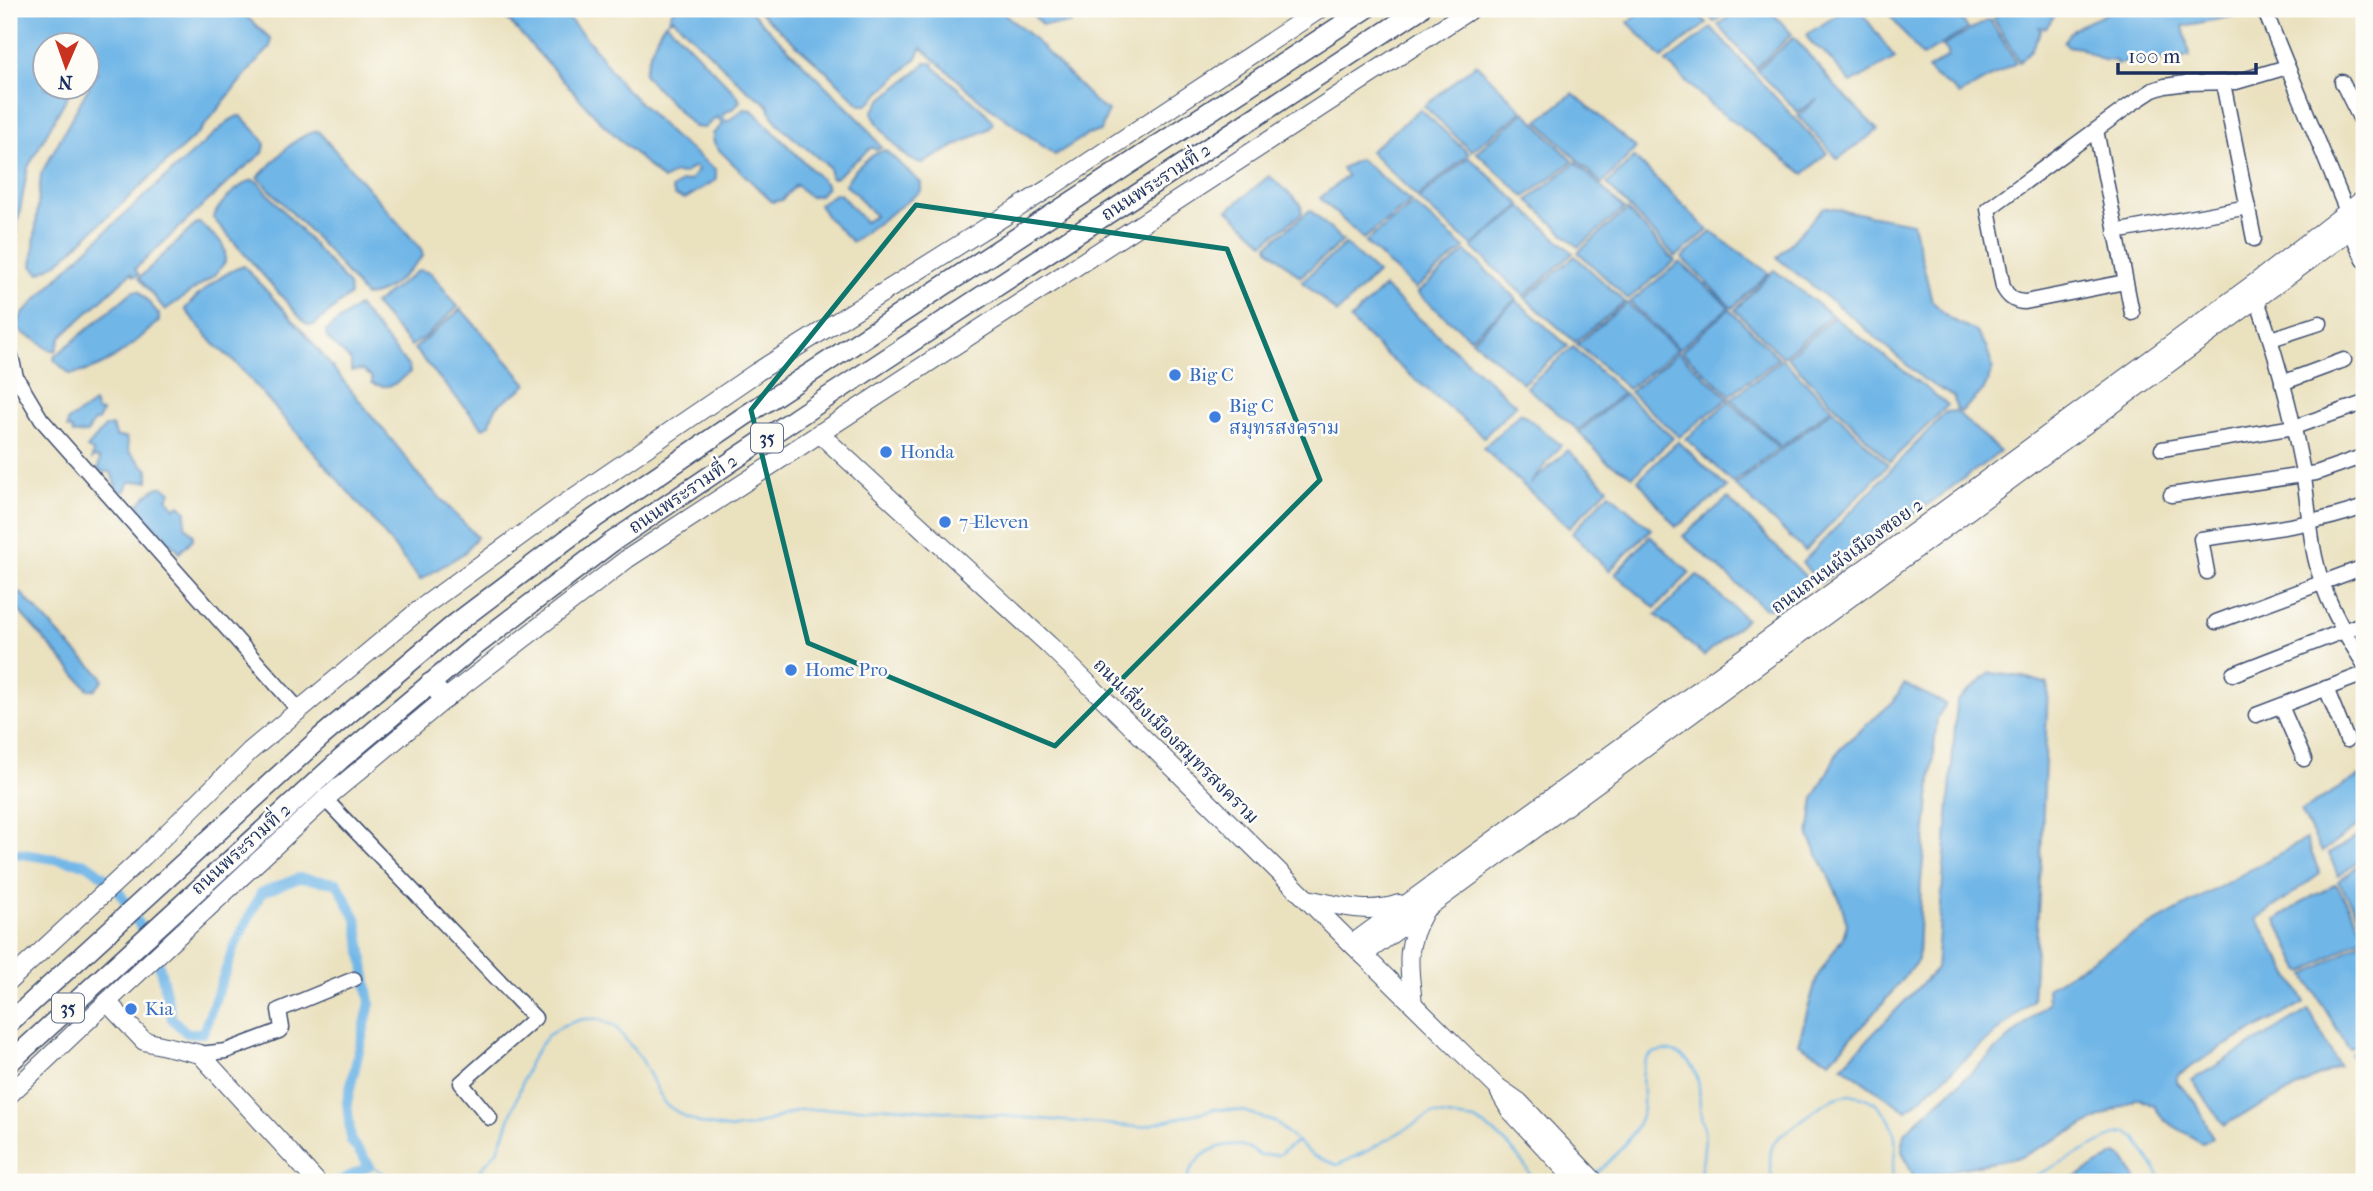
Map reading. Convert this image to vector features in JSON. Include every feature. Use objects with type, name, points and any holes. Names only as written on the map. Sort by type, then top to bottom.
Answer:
[{"type":"highway","name":"ถนนพระรามที่ 2","points":[[9,1023],[321,737],[455,624],[595,518],[743,417],[1366,9]]},
{"type":"highway","name":"ถนนพระรามที่ 2","points":[[9,1063],[341,759],[430,683],[624,534],[802,414],[1420,9]]},
{"type":"highway","points":[[430,683],[445,699]]},
{"type":"main road","points":[[9,981],[250,751],[424,606],[612,471],[757,372],[1051,187],[1320,9]]},
{"type":"main road","name":"ถนนพระรามที่ 2","points":[[9,1095],[167,944],[325,799],[445,699],[627,559],[1471,9]]},
{"type":"main road","name":"ถนนถนนผังเมืองซอย 2","points":[[1357,950],[2354,222],[2364,200]]},
{"type":"main road","name":"ถนนเลี่ยงเมืองสมุทรสงคราม","points":[[819,433],[1049,645],[1496,1087],[1519,1102],[1575,1174],[1595,1182]]},
{"type":"main road","points":[[1307,900],[1373,911],[1419,905],[1410,946],[1413,1004]]},
{"type":"main road","name":"35","points":[[107,1002],[144,1041],[200,1054]]},
{"type":"main road","points":[[200,1054],[316,1181]]},
{"type":"street","points":[[2264,9],[2354,222],[2364,260]]},
{"type":"street","points":[[2125,282],[2025,302],[2014,300],[2007,295],[2003,287],[1987,209],[2153,90],[2186,83],[2223,83],[2250,79],[2287,67]]},
{"type":"street","points":[[2342,82],[2364,126]]},
{"type":"street","points":[[2223,83],[2254,239]]},
{"type":"street","points":[[2096,130],[2132,313]]},
{"type":"street","points":[[2115,232],[2248,207]]},
{"type":"street","points":[[2261,291],[2304,475],[2321,582],[2343,631],[2364,664]]},
{"type":"street","points":[[2271,339],[2320,323]]},
{"type":"street","points":[[9,348],[16,377],[41,419],[299,710]]},
{"type":"street","points":[[2282,383],[2344,360]]},
{"type":"street","points":[[2162,449],[2294,427],[2364,403]]},
{"type":"street","points":[[2171,495],[2304,475],[2364,456]]},
{"type":"street","points":[[2207,572],[2201,539],[2310,523],[2364,507]]},
{"type":"street","points":[[2216,622],[2364,567]]},
{"type":"street","points":[[2233,674],[2364,623]]},
{"type":"street","points":[[2256,715],[2364,674]]},
{"type":"street","points":[[2326,688],[2347,740]]},
{"type":"street","points":[[2281,705],[2304,759]]},
{"type":"street","points":[[325,799],[535,1018],[461,1083],[490,1118]]},
{"type":"street","points":[[200,1054],[226,1051],[279,1031],[282,1028],[279,1010],[354,979]]},
{"type":"highlighted area","points":[[916,205],[1227,249],[1320,480],[1055,746],[808,643],[751,410]]},
{"type":"water","points":[[9,9],[238,9],[271,39],[270,48],[198,133],[59,262],[40,273],[32,266],[41,174],[81,102],[102,102],[102,32],[32,32],[32,102],[64,102],[28,167],[17,226],[12,275],[9,277]]},
{"type":"water","points":[[498,9],[560,9],[593,46],[621,84],[673,136],[716,170],[716,180],[685,199],[675,196],[672,189],[681,182],[690,180],[698,170],[695,166],[683,174],[675,173],[663,180],[602,123]]},
{"type":"water","points":[[673,9],[748,9],[863,123],[881,147],[876,150],[872,147],[835,178],[831,178],[829,167],[783,129],[772,116],[768,105],[745,88],[673,18],[669,20]]},
{"type":"water","points":[[756,9],[998,9],[1032,37],[1097,104],[1108,111],[1101,131],[1087,135],[1055,155],[980,100],[922,48],[916,59],[867,105],[860,105]]},
{"type":"water","points":[[1028,9],[1075,9],[1078,15],[1070,24],[1042,25]]},
{"type":"water","points":[[1645,9],[1694,9],[1707,23],[1662,58],[1628,22]]},
{"type":"water","points":[[1702,9],[1732,9],[1714,22]]},
{"type":"water","points":[[1739,9],[1769,9],[1792,34],[1756,68],[1718,25]]},
{"type":"water","points":[[1847,9],[1859,9],[1895,58],[1851,83],[1823,51],[1812,44],[1807,34]]},
{"type":"water","points":[[1889,9],[1956,9],[1968,29],[1922,56],[1890,15]]},
{"type":"water","points":[[2007,9],[2059,9],[2046,28],[2039,27],[2041,31],[2031,50],[2019,62],[1993,18]]},
{"type":"water","points":[[2113,9],[2230,9],[2234,16],[2183,26],[2190,57],[2116,64],[2116,61],[2103,60],[2081,48],[2067,46],[2064,42],[2074,29]]},
{"type":"water","points":[[1988,20],[2016,63],[1959,95],[1928,69],[1948,57],[1943,46]]},
{"type":"water","points":[[666,22],[737,95],[740,101],[723,114],[723,118],[727,122],[744,109],[752,110],[825,183],[827,187],[820,195],[810,197],[796,185],[782,200],[772,202],[717,148],[713,134],[723,124],[717,117],[704,128],[694,127],[646,77],[644,73],[650,53]]},
{"type":"water","points":[[1711,28],[1827,153],[1804,174],[1711,105],[1666,62]]},
{"type":"water","points":[[1794,37],[1834,85],[1878,130],[1838,159],[1798,116],[1818,98],[1798,112],[1757,70]]},
{"type":"water","points":[[925,62],[933,63],[934,67],[993,122],[990,128],[923,163],[913,161],[902,152],[883,131],[872,112],[881,100]]},
{"type":"water","points":[[1476,64],[1523,111],[1471,151],[1424,106]]},
{"type":"water","points":[[1573,93],[1636,148],[1602,184],[1538,121]]},
{"type":"water","points":[[1420,109],[1469,154],[1417,197],[1370,151]]},
{"type":"water","points":[[1525,112],[1573,161],[1525,197],[1476,152]]},
{"type":"water","points":[[238,116],[262,138],[265,145],[263,153],[135,269],[139,275],[134,276],[131,273],[61,337],[56,351],[46,348],[19,330],[22,315],[72,264],[177,167]]},
{"type":"water","points":[[318,131],[421,249],[423,256],[408,271],[388,288],[373,295],[365,296],[328,251],[258,177],[293,143]]},
{"type":"water","points":[[885,150],[921,183],[921,191],[852,242],[826,216],[819,204],[835,194],[840,194],[865,222],[875,216],[845,185],[862,164]]},
{"type":"water","points":[[1469,157],[1521,205],[1472,246],[1418,199]]},
{"type":"water","points":[[1634,157],[1708,230],[1676,257],[1607,184]]},
{"type":"water","points":[[1360,159],[1411,202],[1363,239],[1320,198],[1347,176],[1342,168]]},
{"type":"water","points":[[1576,162],[1624,209],[1578,247],[1528,200]]},
{"type":"water","points":[[1269,176],[1301,204],[1302,213],[1264,243],[1228,210]]},
{"type":"water","points":[[253,180],[258,182],[349,285],[350,295],[314,325],[304,322],[213,218],[230,195]]},
{"type":"water","points":[[1413,204],[1465,248],[1415,289],[1365,242]]},
{"type":"water","points":[[1522,207],[1573,253],[1524,296],[1472,247]]},
{"type":"water","points":[[1824,207],[1913,223],[1932,301],[1950,319],[1974,330],[1986,346],[1993,368],[1984,390],[1961,412],[1956,408],[1954,397],[1923,379],[1852,317],[1777,258]]},
{"type":"water","points":[[1310,210],[1343,241],[1300,277],[1269,249],[1268,245]]},
{"type":"water","points":[[1627,210],[1675,261],[1628,299],[1578,252]]},
{"type":"water","points":[[197,223],[222,243],[225,262],[215,275],[165,310],[139,278]]},
{"type":"water","points":[[1711,232],[1769,273],[1732,308],[1682,258]]},
{"type":"water","points":[[1345,244],[1377,273],[1337,313],[1302,281]]},
{"type":"water","points":[[1466,251],[1516,299],[1470,338],[1417,293]]},
{"type":"water","points":[[1575,256],[1625,302],[1575,342],[1525,298]]},
{"type":"water","points":[[1680,262],[1729,307],[1679,349],[1630,302]]},
{"type":"water","points":[[244,266],[302,330],[421,478],[477,537],[464,553],[420,580],[372,519],[235,362],[214,344],[187,312],[185,309],[212,283]]},
{"type":"water","points":[[419,270],[431,273],[458,307],[411,346],[374,304]]},
{"type":"water","points":[[1774,270],[1832,315],[1783,357],[1735,310]]},
{"type":"water","points":[[1384,287],[1516,405],[1484,437],[1385,354],[1350,320]]},
{"type":"water","points":[[133,291],[139,291],[159,314],[159,321],[149,330],[107,362],[83,372],[70,374],[55,361],[54,357]]},
{"type":"water","points":[[1516,300],[1568,346],[1523,383],[1472,340]]},
{"type":"water","points":[[1627,303],[1677,350],[1628,389],[1577,344]]},
{"type":"water","points":[[358,306],[409,367],[410,372],[392,385],[372,383],[372,377],[362,370],[351,371],[351,361],[327,338],[326,331]]},
{"type":"water","points":[[461,309],[527,384],[499,404],[490,424],[483,428],[414,349]]},
{"type":"water","points":[[1729,309],[1779,358],[1730,395],[1681,351]]},
{"type":"water","points":[[1834,317],[1948,405],[1890,462],[1787,357]]},
{"type":"water","points":[[1573,347],[1623,393],[1578,430],[1526,387]]},
{"type":"water","points":[[1678,352],[1729,398],[1679,437],[1630,392]]},
{"type":"water","points":[[1782,359],[1832,408],[1781,447],[1731,399]]},
{"type":"water","points":[[1625,394],[1673,438],[1633,476],[1606,461],[1579,432]]},
{"type":"water","points":[[1729,401],[1779,448],[1733,483],[1686,439]]},
{"type":"water","points":[[94,403],[97,411],[102,412],[98,421],[94,421],[87,433],[73,434],[72,429],[67,428],[68,421]]},
{"type":"water","points":[[1833,410],[1888,465],[1805,551],[1735,485]]},
{"type":"water","points":[[1956,411],[2000,452],[1820,583],[1802,563],[1946,412]]},
{"type":"water","points":[[1521,413],[1561,445],[1530,484],[1568,450],[1608,488],[1569,528],[1483,448]]},
{"type":"water","points":[[112,426],[117,437],[126,437],[129,452],[148,470],[148,481],[130,482],[124,492],[117,490],[111,472],[98,469],[100,459],[92,459],[93,451],[87,448],[105,427]]},
{"type":"water","points":[[1678,441],[1727,488],[1676,527],[1638,480]]},
{"type":"water","points":[[158,487],[164,487],[171,492],[167,498],[175,508],[180,505],[186,511],[185,526],[193,534],[193,539],[179,553],[176,547],[172,547],[171,542],[166,541],[164,534],[141,513],[141,507],[138,505]]},
{"type":"water","points":[[1609,493],[1651,529],[1609,571],[1572,533]]},
{"type":"water","points":[[1728,498],[1812,583],[1772,608],[1764,608],[1683,536]]},
{"type":"water","points":[[1650,536],[1690,573],[1655,608],[1615,574]]},
{"type":"water","points":[[1697,575],[1746,619],[1704,656],[1656,615]]},
{"type":"water","points":[[20,592],[101,675],[103,680],[95,690],[88,689],[11,602]]},
{"type":"water","points":[[1990,673],[2024,677],[2048,684],[2033,1000],[1906,1111],[1842,1066],[1936,969],[1957,701]]},
{"type":"water","points":[[1904,684],[1946,704],[1937,718],[1921,882],[1918,960],[1830,1061],[1798,1044],[1817,977],[1843,937],[1847,924],[1840,900],[1809,836],[1814,798],[1840,748],[1893,702]]},
{"type":"water","points":[[2359,776],[2364,785],[2364,821],[2322,852],[2301,811]]},
{"type":"water","points":[[2364,832],[2364,858],[2338,876],[2329,854]]},
{"type":"water","points":[[2306,839],[2320,874],[2257,919],[2305,1002],[2222,1047],[2177,1076],[2177,1082],[2196,1102],[2213,1138],[2202,1143],[2164,1120],[2154,1106],[2138,1098],[2021,1157],[1915,1180],[1902,1151],[1905,1132],[2048,1003],[2047,988],[2122,941]]},
{"type":"water","points":[[2364,862],[2364,923],[2338,881]]},
{"type":"water","points":[[2336,884],[2364,931],[2364,936],[2304,973],[2301,972],[2276,920]]},
{"type":"water","points":[[2364,940],[2364,1041],[2349,1049],[2305,976]]},
{"type":"water","points":[[2309,1010],[2339,1066],[2224,1125],[2192,1080]]},
{"type":"water","points":[[2364,1047],[2364,1078],[2350,1054]]},
{"type":"water","points":[[2116,1154],[2123,1157],[2138,1182],[2067,1182]]},
{"type":"waterway","points":[[9,852],[87,864],[115,885],[143,931]]},
{"type":"waterway","points":[[157,955],[172,1019],[187,1033],[203,1033],[234,947],[261,893],[299,878],[337,883],[357,920],[370,1003],[347,1102],[351,1141],[370,1166],[338,1182]]},
{"type":"waterway","points":[[464,1182],[472,1180],[499,1148],[530,1061],[547,1036],[564,1025],[583,1019],[598,1019],[615,1026],[642,1060],[665,1104],[702,1124],[731,1129],[750,1127],[799,1110],[890,1107],[1140,1127],[1215,1109],[1243,1111],[1275,1122],[1312,1155],[1337,1165],[1432,1114],[1475,1120],[1494,1132],[1510,1147],[1534,1182]]},
{"type":"waterway","points":[[1597,1173],[1623,1146],[1639,1122],[1643,1106],[1644,1064],[1654,1053],[1669,1051],[1688,1061],[1698,1081],[1704,1129],[1698,1182]]},
{"type":"waterway","points":[[1773,1182],[1770,1155],[1776,1140],[1825,1103],[1851,1095],[1874,1103],[1881,1108],[1890,1122],[1895,1136],[1891,1182]]},
{"type":"waterway","points":[[1962,1182],[2033,1177],[2115,1135],[2127,1132],[2135,1137],[2163,1182]]},
{"type":"waterway","points":[[1187,1182],[1197,1161],[1216,1148],[1239,1145],[1259,1155],[1278,1155],[1298,1141]]},
{"type":"waterway","points":[[370,1166],[402,1182]]},
{"type":"place","name":"Big C","points":[[1175,375]]},
{"type":"place","name":"Big C สมุทรสงคราม","points":[[1215,417]]},
{"type":"place","name":"Honda","points":[[886,452]]},
{"type":"place","name":"7-Eleven","points":[[945,522]]},
{"type":"place","name":"Home Pro","points":[[791,670]]},
{"type":"place","name":"Kia","points":[[131,1009]]}]
